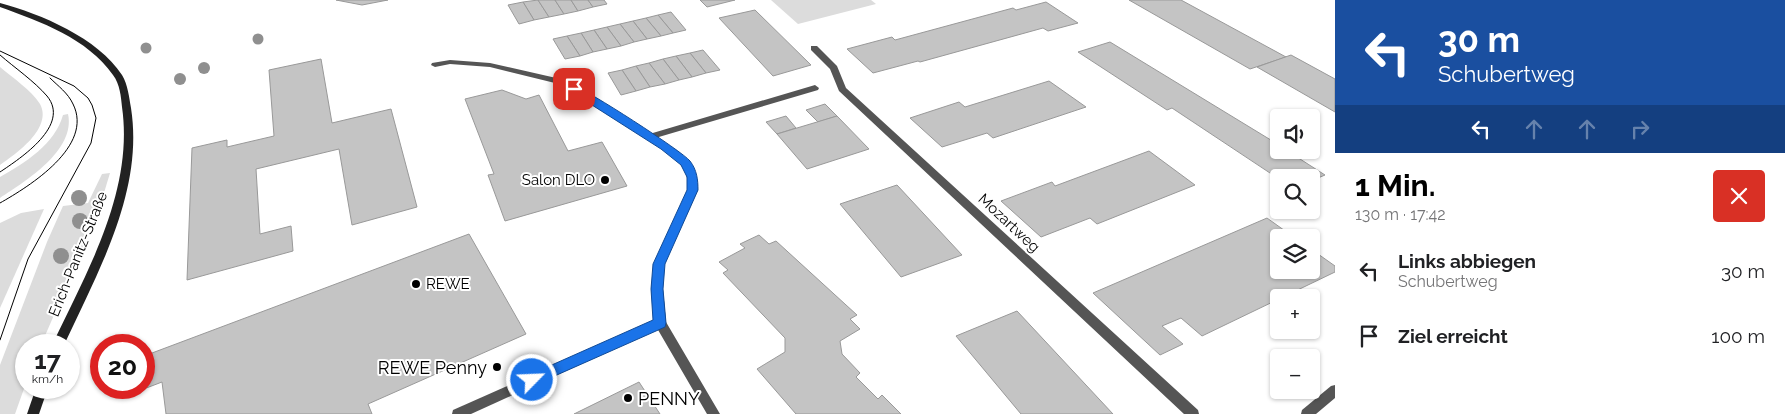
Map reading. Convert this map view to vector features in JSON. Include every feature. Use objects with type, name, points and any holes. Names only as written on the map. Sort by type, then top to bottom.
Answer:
[{"type":"main road","name":"Erich-Panitz-Straße","points":[[0,4],[47,22],[75,36],[100,56],[120,80],[130,124],[129,157],[118,204],[92,270],[63,334]]},
{"type":"main road","points":[[34,414],[39,399]]},
{"type":"street","name":"Mozartweg","points":[[814,48],[834,68],[842,89],[1193,414]]},
{"type":"street","points":[[435,66],[450,62],[490,65],[562,82],[686,162],[693,177],[693,190],[659,264],[657,289],[660,323],[714,414]]},
{"type":"street","points":[[649,137],[815,88]]},
{"type":"street","points":[[458,414],[660,323]]},
{"type":"street","points":[[1307,414],[1335,390]]},
{"type":"shaded area","points":[[771,0],[871,0],[876,4],[798,24]]},
{"type":"shaded area","points":[[0,67],[32,94],[40,104],[43,113],[37,131],[31,139],[0,165]]},
{"type":"shaded area","points":[[68,114],[68,127],[64,140],[57,152],[23,183],[0,198],[0,177],[38,152],[53,135],[63,115]]},
{"type":"shaded area","points":[[110,173],[97,216],[46,334],[15,334],[15,399],[20,399],[15,414],[0,414],[0,365],[47,242],[63,206],[88,203],[102,174]]},
{"type":"shaded area","points":[[44,209],[0,308],[0,223],[21,213]]},
{"type":"building","points":[[336,0],[388,0],[362,5]]},
{"type":"building","points":[[538,0],[549,17],[534,20],[523,2]]},
{"type":"building","points":[[538,0],[555,0],[564,14],[549,17]]},
{"type":"building","points":[[555,0],[571,0],[578,11],[564,14]]},
{"type":"building","points":[[571,0],[588,0],[593,7],[578,11]]},
{"type":"building","points":[[588,0],[604,0],[607,4],[593,7]]},
{"type":"building","points":[[700,0],[735,0],[707,7]]},
{"type":"building","points":[[1129,0],[1181,0],[1286,57],[1250,69]]},
{"type":"building","points":[[523,2],[534,20],[519,24],[508,5]]},
{"type":"building","points":[[1046,2],[1078,23],[1048,31],[1043,28],[873,73],[847,49],[892,37],[895,40],[1013,8],[1016,10]]},
{"type":"building","points":[[755,10],[811,65],[773,76],[719,18]]},
{"type":"building","points":[[671,12],[686,30],[673,33],[658,15]]},
{"type":"building","points":[[658,15],[673,33],[661,36],[646,18]]},
{"type":"building","points":[[646,18],[661,36],[647,39],[633,21]]},
{"type":"building","points":[[633,21],[647,39],[634,42],[620,24]]},
{"type":"building","points":[[620,24],[634,42],[621,46],[607,27]]},
{"type":"building","points":[[607,27],[621,46],[607,49],[594,30]]},
{"type":"building","points":[[594,30],[607,49],[593,52],[581,33]]},
{"type":"building","points":[[581,33],[593,52],[580,56],[567,36]]},
{"type":"building","points":[[567,36],[580,56],[565,59],[553,39]]},
{"type":"building","points":[[1110,42],[1270,140],[1270,159],[1300,159],[1316,169],[1270,169],[1270,173],[1172,108],[1167,110],[1078,52]]},
{"type":"building","points":[[703,50],[720,70],[706,73],[690,53]]},
{"type":"building","points":[[690,53],[706,73],[692,77],[676,56]]},
{"type":"building","points":[[1291,55],[1335,79],[1335,112],[1257,67]]},
{"type":"building","points":[[676,56],[692,77],[679,80],[663,59]]},
{"type":"building","points":[[321,59],[332,123],[391,109],[417,207],[352,225],[339,149],[256,169],[260,234],[291,226],[293,251],[187,280],[192,148],[227,140],[227,147],[274,136],[269,70]]},
{"type":"building","points":[[663,59],[679,80],[665,84],[649,63]]},
{"type":"building","points":[[649,63],[665,84],[650,87],[636,66]]},
{"type":"building","points":[[636,66],[650,87],[636,91],[622,70]]},
{"type":"building","points":[[622,70],[636,91],[621,95],[608,73]]},
{"type":"building","points":[[1049,81],[1086,107],[993,138],[987,133],[942,147],[910,118],[959,102],[965,107]]},
{"type":"building","points":[[502,90],[526,99],[539,95],[568,151],[602,142],[627,186],[505,221],[488,175],[494,174],[465,99]]},
{"type":"building","points":[[825,104],[837,116],[818,122],[806,110]]},
{"type":"building","points":[[786,116],[796,128],[777,134],[766,122]]},
{"type":"building","points":[[837,116],[869,149],[807,169],[777,134]]},
{"type":"building","points":[[1149,151],[1195,185],[1097,224],[1090,218],[1041,237],[1001,201],[1052,182],[1055,186]]},
{"type":"building","points":[[897,185],[962,255],[901,277],[840,204]]},
{"type":"building","points":[[1267,218],[1282,229],[1270,229],[1270,279],[1320,279],[1320,255],[1335,266],[1335,272],[1300,289],[1270,289],[1270,303],[1202,336],[1181,318],[1162,326],[1183,344],[1160,355],[1093,293]]},
{"type":"building","name":"REWE","points":[[469,234],[526,334],[368,404],[372,414],[166,414],[162,382],[155,385],[155,352]]},
{"type":"building","points":[[759,235],[769,244],[776,241],[857,315],[850,319],[860,329],[840,341],[842,354],[860,373],[856,377],[878,399],[882,395],[901,414],[796,414],[757,369],[785,352],[785,338],[723,273],[728,270],[719,262],[745,248],[740,244]]},
{"type":"building","points":[[1017,311],[1113,414],[1021,414],[956,336]]},
{"type":"building","name":"PENNY","points":[[639,382],[660,414],[574,414]]},
{"type":"tram line","points":[[0,51],[74,86],[88,98],[96,118],[91,143],[28,259],[0,340]]},
{"type":"tram line","points":[[0,55],[42,90],[53,107],[53,118],[40,140],[20,158],[0,172]]},
{"type":"tram line","points":[[0,203],[27,186],[56,163],[75,135],[77,120],[73,104],[66,93],[50,78]]},
{"type":"place","name":"Salon DLO","points":[[605,180]]},
{"type":"place","name":"REWE","points":[[416,284]]},
{"type":"place","name":"REWE Penny","points":[[497,367]]},
{"type":"place","name":"PENNY","points":[[628,398]]},
{"type":"route","points":[[532,380],[660,323],[657,289],[659,264],[693,190],[693,177],[686,162],[675,153],[574,89]]}]
